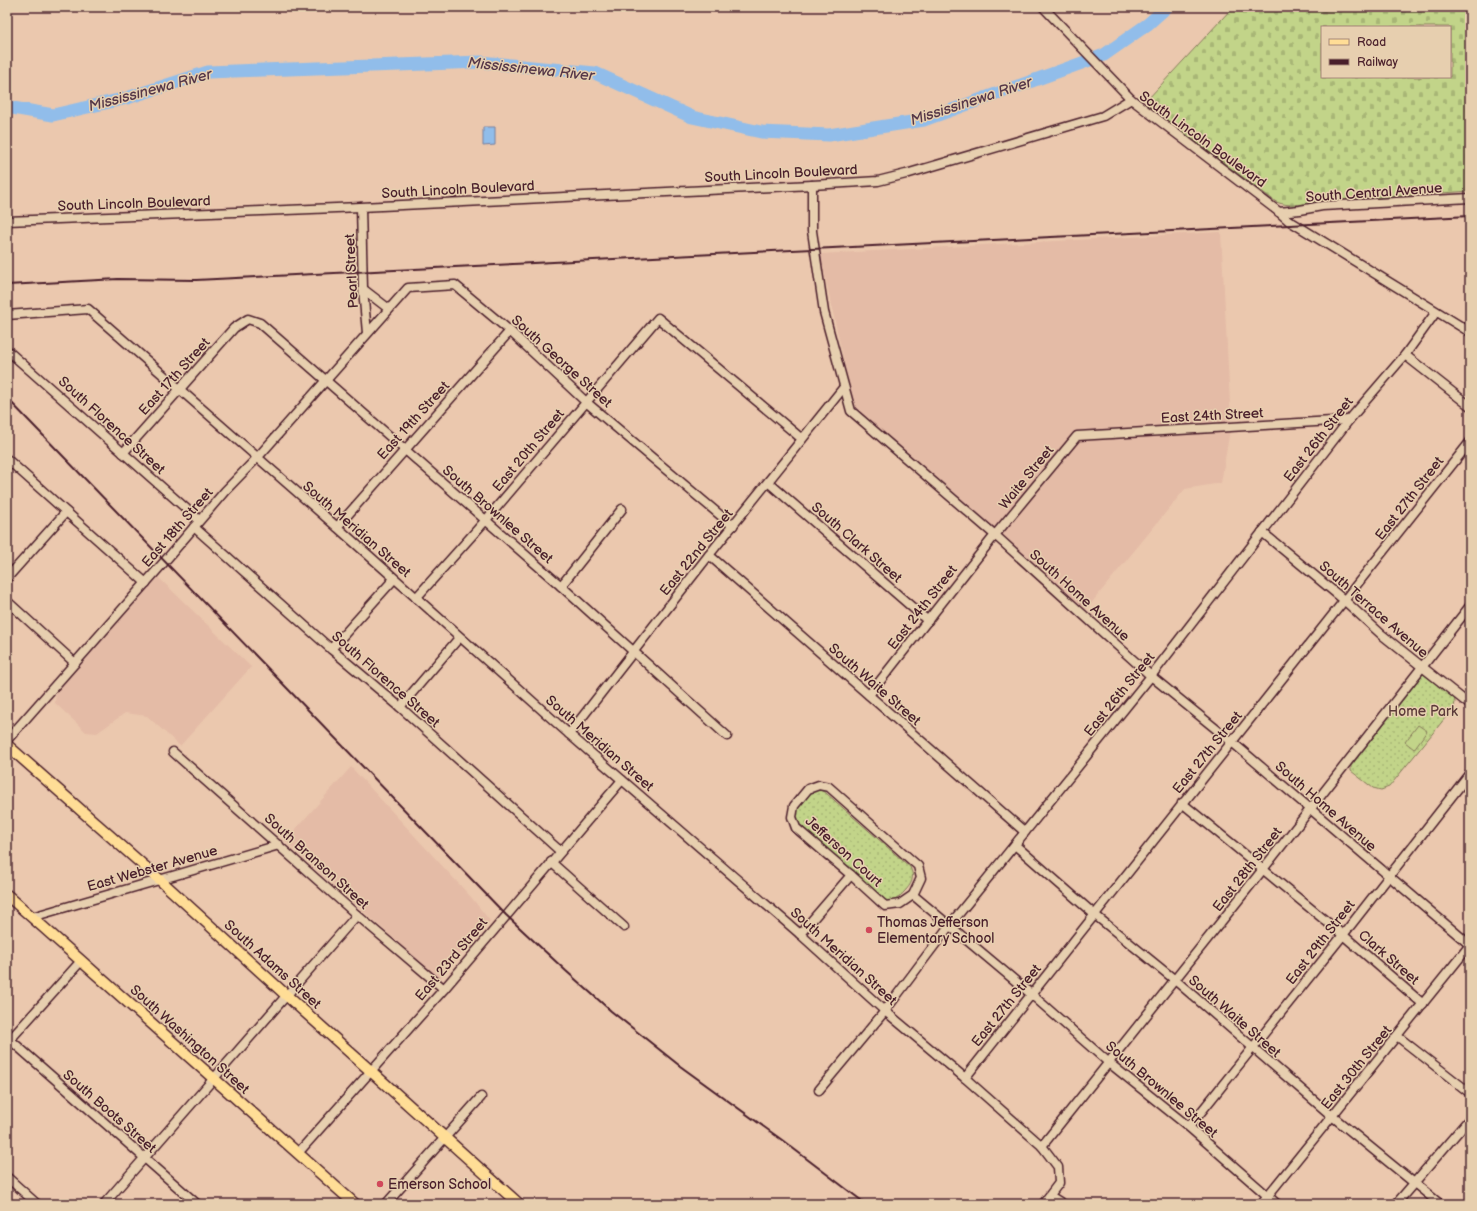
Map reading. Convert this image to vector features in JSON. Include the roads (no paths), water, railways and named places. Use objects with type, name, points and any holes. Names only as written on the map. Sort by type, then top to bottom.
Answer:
[{"type":"main road","name":"South Adams Street","points":[[7,745],[160,880],[520,1204]]},
{"type":"main road","name":"South Washington Street","points":[[7,895],[355,1204]]},
{"type":"street","points":[[1043,7],[1131,99]]},
{"type":"street","name":"South Lincoln Boulevard","points":[[7,221],[361,207],[878,181],[1103,116],[1131,99],[1295,225],[1470,332]]},
{"type":"street","name":"South Home Avenue","points":[[812,185],[812,231],[824,312],[851,411],[995,535],[1151,676],[1232,742],[1470,945]]},
{"type":"street","name":"South Central Avenue","points":[[1279,212],[1322,206],[1470,198]]},
{"type":"street","name":"Pearl Street","points":[[361,207],[363,289],[367,333]]},
{"type":"street","name":"South George Street","points":[[367,333],[408,288],[455,285],[510,331],[586,402],[733,526]]},
{"type":"street","points":[[363,289],[389,308]]},
{"type":"street","name":"South Meridian Street","points":[[7,315],[88,309],[337,527],[459,638],[568,734],[800,934],[885,1011],[965,1078],[1042,1146],[1058,1167],[1059,1183],[1050,1196]]},
{"type":"street","name":"East 26th Street","points":[[819,1090],[885,1011],[949,926],[1151,676],[1349,420],[1405,355],[1436,312]]},
{"type":"street","name":"East 20th Street","points":[[416,598],[485,521],[658,318],[802,439]]},
{"type":"street","name":"East 17th Street","points":[[123,453],[234,328],[248,319]]},
{"type":"street","name":"South Brownlee Street","points":[[248,319],[260,323],[405,448],[727,736]]},
{"type":"street","name":"East 19th Street","points":[[337,527],[405,448],[510,331]]},
{"type":"street","name":"East 18th Street","points":[[7,740],[197,523],[257,458],[367,333]]},
{"type":"street","name":"South Florence Street","points":[[7,350],[123,453],[331,649],[400,707],[560,851]]},
{"type":"street","points":[[1405,355],[1470,406]]},
{"type":"street","name":"East 22nd Street","points":[[568,734],[844,386]]},
{"type":"street","name":"East 24th Street","points":[[1077,436],[1349,420]]},
{"type":"street","name":"Waite Street","points":[[995,535],[1077,436]]},
{"type":"street","name":"East 27th Street","points":[[965,1078],[1470,442]]},
{"type":"street","points":[[7,459],[146,583]]},
{"type":"street","name":"South Clark Street","points":[[768,482],[928,621]]},
{"type":"street","points":[[560,586],[622,509]]},
{"type":"street","points":[[7,578],[66,512]]},
{"type":"street","name":"South Terrace Avenue","points":[[1262,532],[1344,600],[1381,634],[1470,705]]},
{"type":"street","name":"East 24th Street","points":[[869,695],[995,535]]},
{"type":"street","name":"South Waite Street","points":[[709,555],[1025,832]]},
{"type":"street","points":[[331,649],[394,579]]},
{"type":"street","points":[[7,601],[75,663]]},
{"type":"street","name":"East 28th Street","points":[[1042,1146],[1264,868],[1470,606]]},
{"type":"street","points":[[400,707],[459,638]]},
{"type":"street","name":"South Branson Street","points":[[173,752],[357,915],[444,989]]},
{"type":"street","name":"East 29th Street","points":[[1189,1127],[1470,773]]},
{"type":"street","name":"East 23rd Street","points":[[298,1153],[444,989],[622,780]]},
{"type":"street","name":"Jefferson Court","points":[[819,785],[829,787],[918,866],[921,878],[913,895],[900,904],[885,906],[796,828],[792,817],[794,806],[808,789],[819,785]]},
{"type":"street","points":[[1182,803],[1264,868]]},
{"type":"street","name":"East Webster Avenue","points":[[32,917],[279,845]]},
{"type":"street","name":"South Waite Street","points":[[1015,845],[1095,915],[1175,980],[1332,1116],[1440,1204]]},
{"type":"street","points":[[551,862],[624,927]]},
{"type":"street","name":"Clark Street","points":[[1264,868],[1423,1004]]},
{"type":"street","points":[[800,934],[851,875]]},
{"type":"street","name":"South Brownlee Street","points":[[913,895],[1031,994],[1108,1062],[1189,1127],[1277,1204]]},
{"type":"street","points":[[104,1204],[357,915]]},
{"type":"street","name":"East 30th Street","points":[[1261,1204],[1470,945]]},
{"type":"street","points":[[8,1040],[80,961]]},
{"type":"street","points":[[1397,1036],[1470,1093]]},
{"type":"street","name":"South Boots Street","points":[[8,1040],[197,1204]]},
{"type":"street","points":[[386,1204],[481,1097]]},
{"type":"street","points":[[1396,1204],[1470,1118]]},
{"type":"street","points":[[7,1177],[37,1204]]},
{"type":"street","points":[[1043,1204],[1050,1196],[1063,1204]]},
{"type":"water","points":[[483,127],[495,127],[495,145],[483,146]]},
{"type":"waterway","name":"Mississinewa River","points":[[7,107],[53,115],[127,98],[208,72],[480,62],[595,73],[692,117],[761,132],[829,135],[924,120],[1104,55],[1148,24],[1167,7]]},
{"type":"railway","points":[[7,285],[118,279],[196,280],[1470,216]]},
{"type":"railway","points":[[7,398],[506,915],[611,1011],[680,1066],[782,1140],[866,1204]]},
{"type":"place","name":"Thomas Jefferson Elementary School","points":[[869,930]]},
{"type":"place","name":"Emerson School","points":[[380,1184]]},
{"type":"park label","name":"Home Park","points":[[1423,711]]}]
